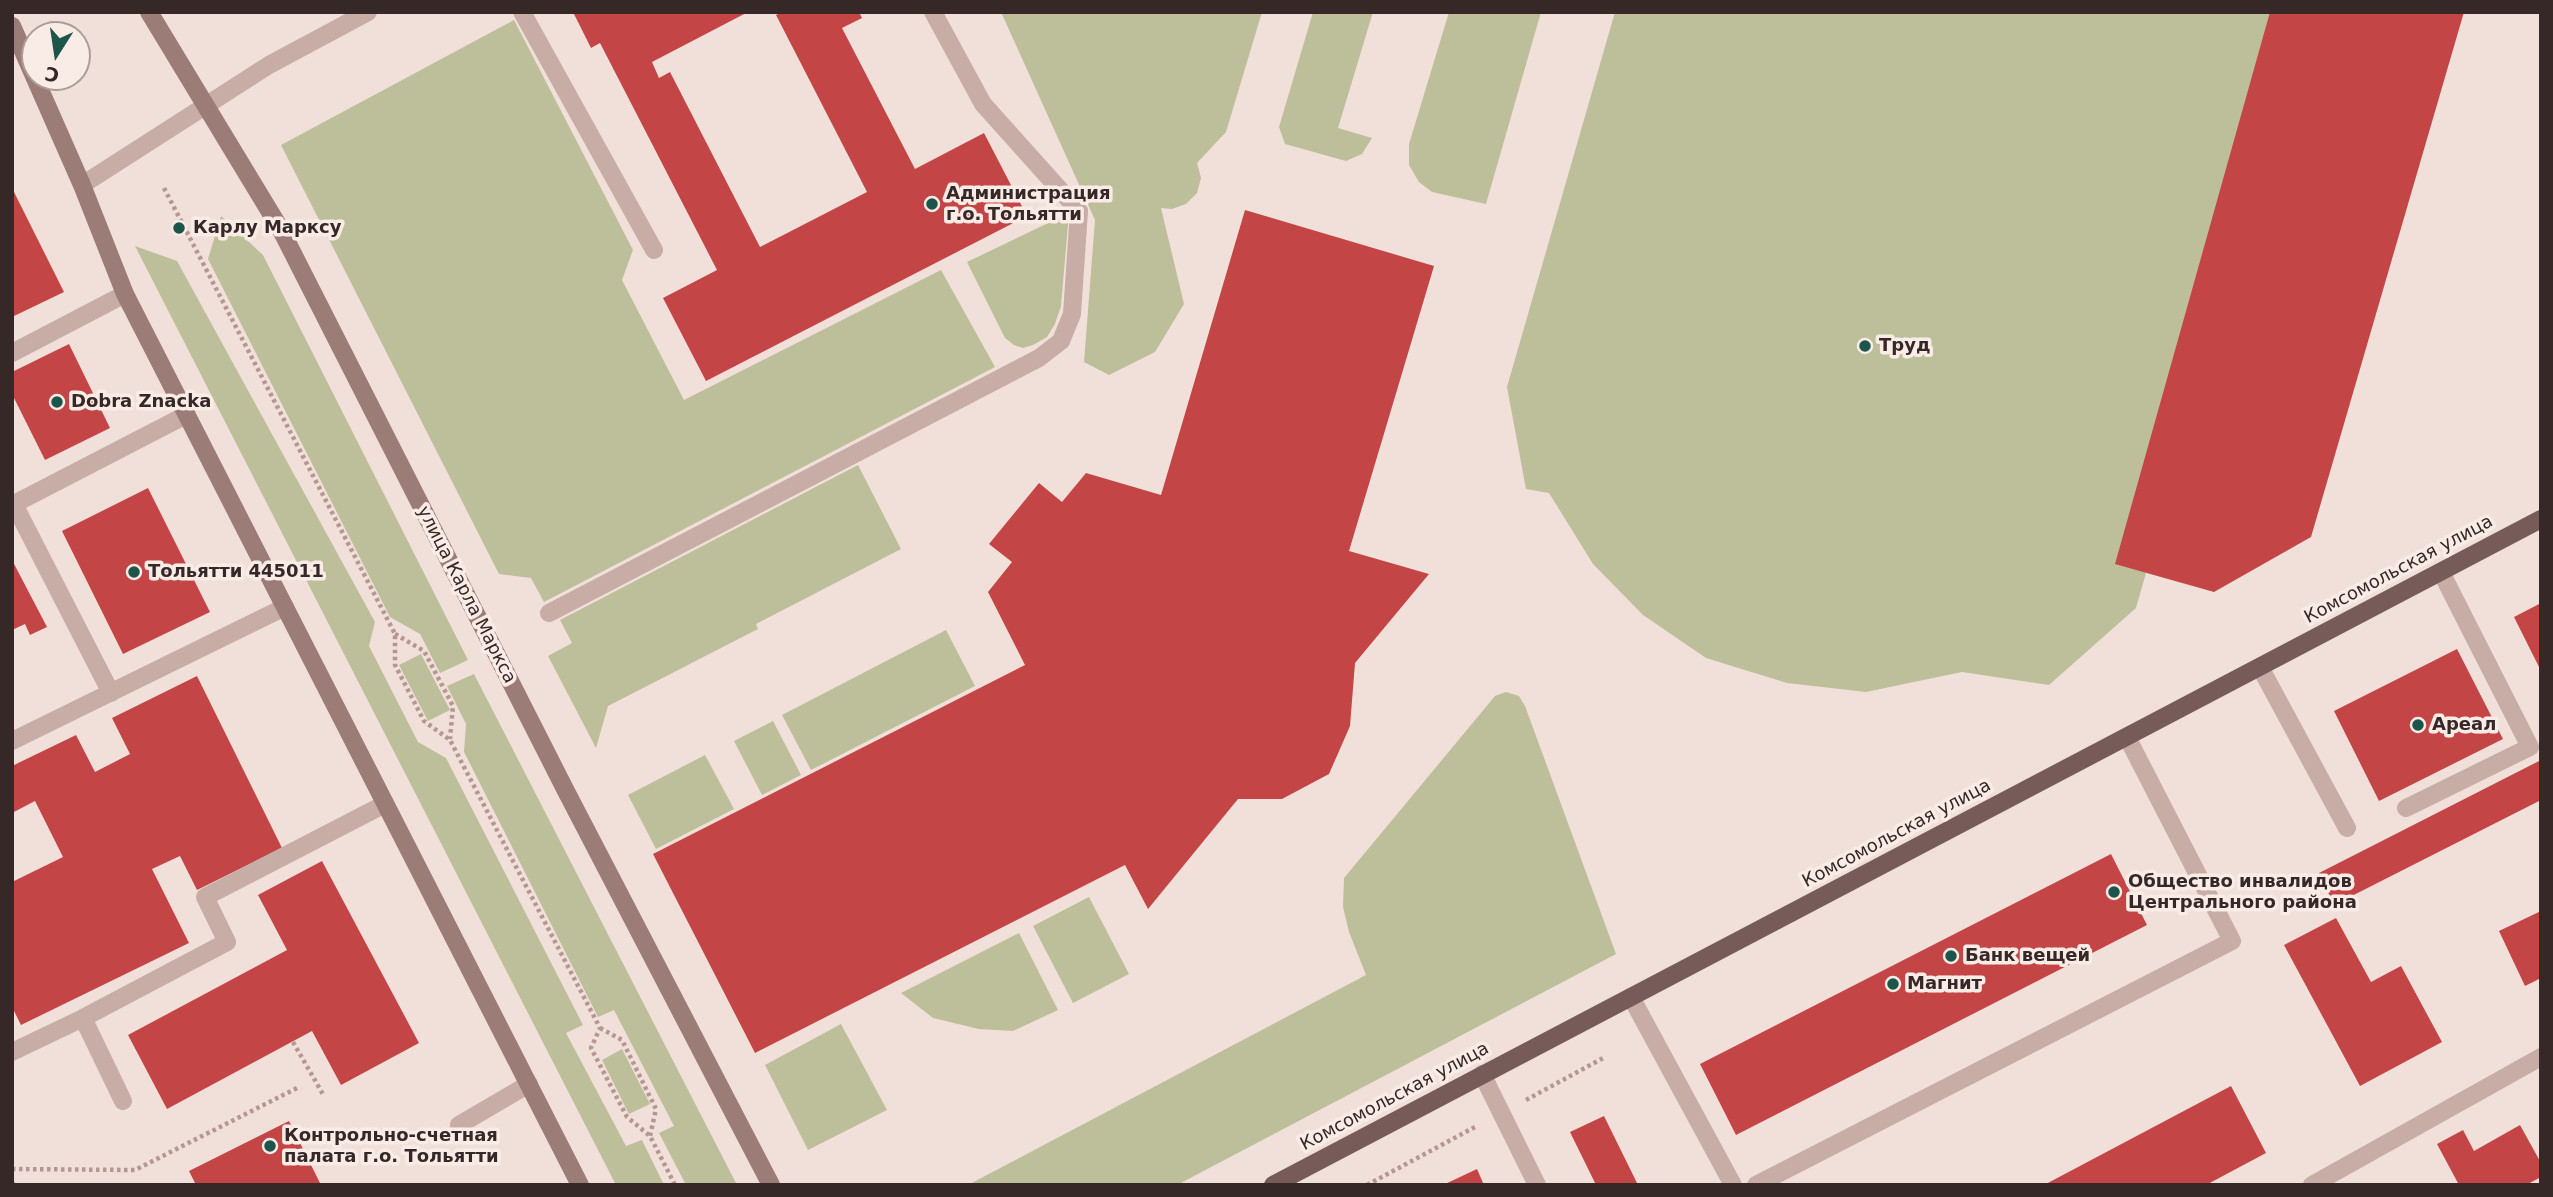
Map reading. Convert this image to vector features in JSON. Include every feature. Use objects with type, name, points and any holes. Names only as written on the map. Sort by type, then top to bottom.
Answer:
[{"type":"main road","name":"улица Карла Маркса","points":[[149,12],[281,230],[561,781],[771,1185]]},
{"type":"main road","points":[[12,26],[82,185],[125,294],[580,1185]]},
{"type":"main road","name":"Комсомольская улица","points":[[1273,1185],[1297,1179],[1482,1074],[2541,519]]},
{"type":"street","points":[[82,185],[269,65],[368,12]]},
{"type":"street","points":[[522,12],[654,250]]},
{"type":"street","points":[[549,613],[1039,358],[1061,341],[1072,314],[1079,211],[983,104],[933,12]]},
{"type":"street","points":[[12,354],[125,294]]},
{"type":"street","points":[[111,693],[13,505],[186,415]]},
{"type":"street","points":[[2406,808],[2530,747],[2441,572]]},
{"type":"street","points":[[12,741],[285,607]]},
{"type":"street","points":[[2260,667],[2347,828]]},
{"type":"street","points":[[1756,1185],[2232,941],[2127,737]]},
{"type":"street","points":[[12,1052],[227,942],[205,897],[385,804]]},
{"type":"street","points":[[1631,997],[1733,1185]]},
{"type":"street","points":[[83,1018],[123,1101]]},
{"type":"street","points":[[2312,1185],[2541,1057]]},
{"type":"street","points":[[1482,1074],[1537,1185]]},
{"type":"street","points":[[459,1125],[529,1084]]},
{"type":"path","points":[[164,188],[395,634],[395,664],[424,721],[450,740],[600,1028],[622,1040],[656,1109],[650,1136]]},
{"type":"path","points":[[395,634],[424,651],[453,706],[450,740]]},
{"type":"path","points":[[600,1028],[591,1048],[626,1117],[650,1136],[675,1185]]},
{"type":"path","points":[[293,1042],[324,1096]]},
{"type":"path","points":[[12,1169],[135,1170],[299,1087]]},
{"type":"green space","points":[[1001,12],[1262,12],[1226,132],[1197,163],[1201,178],[1197,193],[1186,204],[1172,209],[1161,208],[1184,304],[1155,352],[1109,375],[1084,362],[1095,220]]},
{"type":"green space","points":[[1313,12],[1373,12],[1338,128],[1372,138],[1362,154],[1346,161],[1285,144],[1279,127]]},
{"type":"green space","points":[[1449,12],[1541,12],[1486,204],[1432,192],[1419,182],[1409,165],[1409,144]]},
{"type":"green space","name":"Труд","points":[[1615,12],[2306,12],[2136,608],[2049,685],[1962,672],[1866,692],[1787,683],[1706,658],[1643,615],[1593,564],[1549,493],[1526,489],[1507,387]]},
{"type":"green space","points":[[514,20],[633,250],[622,280],[684,400],[941,270],[995,367],[544,602],[531,578],[499,574],[281,145]]},
{"type":"green space","points":[[1069,213],[1061,306],[1055,324],[1047,337],[1033,345],[1023,348],[1014,345],[1005,338],[967,262]]},
{"type":"green space","points":[[221,216],[263,255],[468,660],[440,673],[420,634],[390,617],[208,259]]},
{"type":"green space","points":[[135,246],[177,261],[375,622],[369,646],[418,742],[446,758],[583,1025],[566,1033],[626,1146],[642,1140],[664,1185],[616,1185]]},
{"type":"green space","points":[[858,465],[901,549],[756,624],[758,629],[608,706],[596,748],[548,656],[572,643],[560,620]]},
{"type":"green space","points":[[946,630],[975,686],[811,770],[782,715]]},
{"type":"green space","points":[[421,654],[450,710],[428,721],[399,665]]},
{"type":"green space","points":[[474,674],[737,1185],[686,1185],[659,1133],[674,1126],[614,1010],[598,1017],[464,752],[466,724],[447,686]]},
{"type":"green space","points":[[1506,692],[1519,696],[1525,706],[1616,954],[1177,1185],[968,1185],[1366,975],[1349,932],[1343,907],[1344,878],[1495,696]]},
{"type":"green space","points":[[773,721],[801,775],[762,795],[734,741]]},
{"type":"green space","points":[[705,755],[734,809],[656,849],[628,795]]},
{"type":"green space","points":[[1089,897],[1129,974],[1073,1003],[1033,926]]},
{"type":"green space","points":[[1019,933],[1058,1010],[1013,1031],[979,1029],[933,1018],[901,993]]},
{"type":"green space","points":[[841,1024],[887,1110],[808,1150],[765,1065]]},
{"type":"green space","points":[[622,1049],[650,1104],[629,1114],[602,1060]]},
{"type":"building","name":"Администрация г.о. Тольятти","points":[[573,12],[748,12],[652,62],[659,78],[670,72],[760,247],[867,192],[776,15],[782,12],[859,12],[862,18],[842,28],[915,169],[984,133],[1027,216],[706,381],[663,298],[717,270],[600,43],[591,48]]},
{"type":"building","points":[[2270,12],[2464,12],[2311,537],[2214,592],[2115,564]]},
{"type":"building","points":[[12,188],[64,292],[12,317]]},
{"type":"building","points":[[1245,210],[1434,266],[1349,551],[1429,574],[1355,663],[1350,726],[1329,774],[1282,799],[1238,799],[1148,909],[1125,865],[755,1053],[653,854],[1025,665],[988,592],[1012,562],[989,544],[1039,483],[1062,502],[1086,473],[1161,495]]},
{"type":"building","points":[[69,344],[110,428],[45,460],[12,394],[12,372]]},
{"type":"building","points":[[148,488],[210,612],[123,654],[62,531]]},
{"type":"building","points":[[12,560],[47,627],[30,635],[25,624],[12,630]]},
{"type":"building","points":[[2541,603],[2541,671],[2514,617]]},
{"type":"building","name":"Ареал","points":[[2457,649],[2503,739],[2379,801],[2334,711]]},
{"type":"building","points":[[197,676],[282,848],[197,890],[180,856],[152,869],[189,943],[21,1025],[12,1007],[12,882],[63,857],[35,801],[12,813],[12,766],[76,735],[95,772],[130,754],[112,718]]},
{"type":"building","points":[[2541,760],[2541,800],[2334,905],[2319,873]]},
{"type":"building","points":[[2111,854],[2147,925],[1736,1135],[1700,1064]]},
{"type":"building","points":[[322,861],[419,1043],[341,1085],[312,1031],[167,1109],[128,1035],[287,950],[258,895]]},
{"type":"building","points":[[2541,911],[2541,978],[2525,986],[2499,931]]},
{"type":"building","points":[[2336,918],[2371,982],[2401,966],[2442,1042],[2360,1086],[2284,945]]},
{"type":"building","points":[[2231,1086],[2266,1153],[2206,1185],[2044,1185]]},
{"type":"building","points":[[1604,1116],[1638,1185],[1596,1185],[1570,1132]]},
{"type":"building","name":"Контрольно-счетная палата г.о. Тольятти","points":[[289,1121],[321,1185],[196,1185],[189,1171]]},
{"type":"building","points":[[2520,1125],[2541,1163],[2541,1177],[2526,1185],[2459,1185],[2437,1144],[2463,1130],[2474,1151]]},
{"type":"building","points":[[1477,1169],[1484,1185],[1443,1185]]},
{"type":"place","name":"Администрация г.о. Тольятти","points":[[932,204]]},
{"type":"place","name":"Карлу Марксу","points":[[179,228]]},
{"type":"place","name":"Труд","points":[[1865,346]]},
{"type":"place","name":"Dobra Znacka","points":[[57,402]]},
{"type":"place","name":"Тольятти 445011","points":[[134,572]]},
{"type":"place","name":"Ареал","points":[[2418,725]]},
{"type":"place","name":"Общество инвалидов Центрального района","points":[[2114,892]]},
{"type":"place","name":"Банк вещей","points":[[1951,956]]},
{"type":"place","name":"Магнит","points":[[1893,984]]},
{"type":"place","name":"Контрольно-счетная палата г.о. Тольятти","points":[[270,1146]]}]
